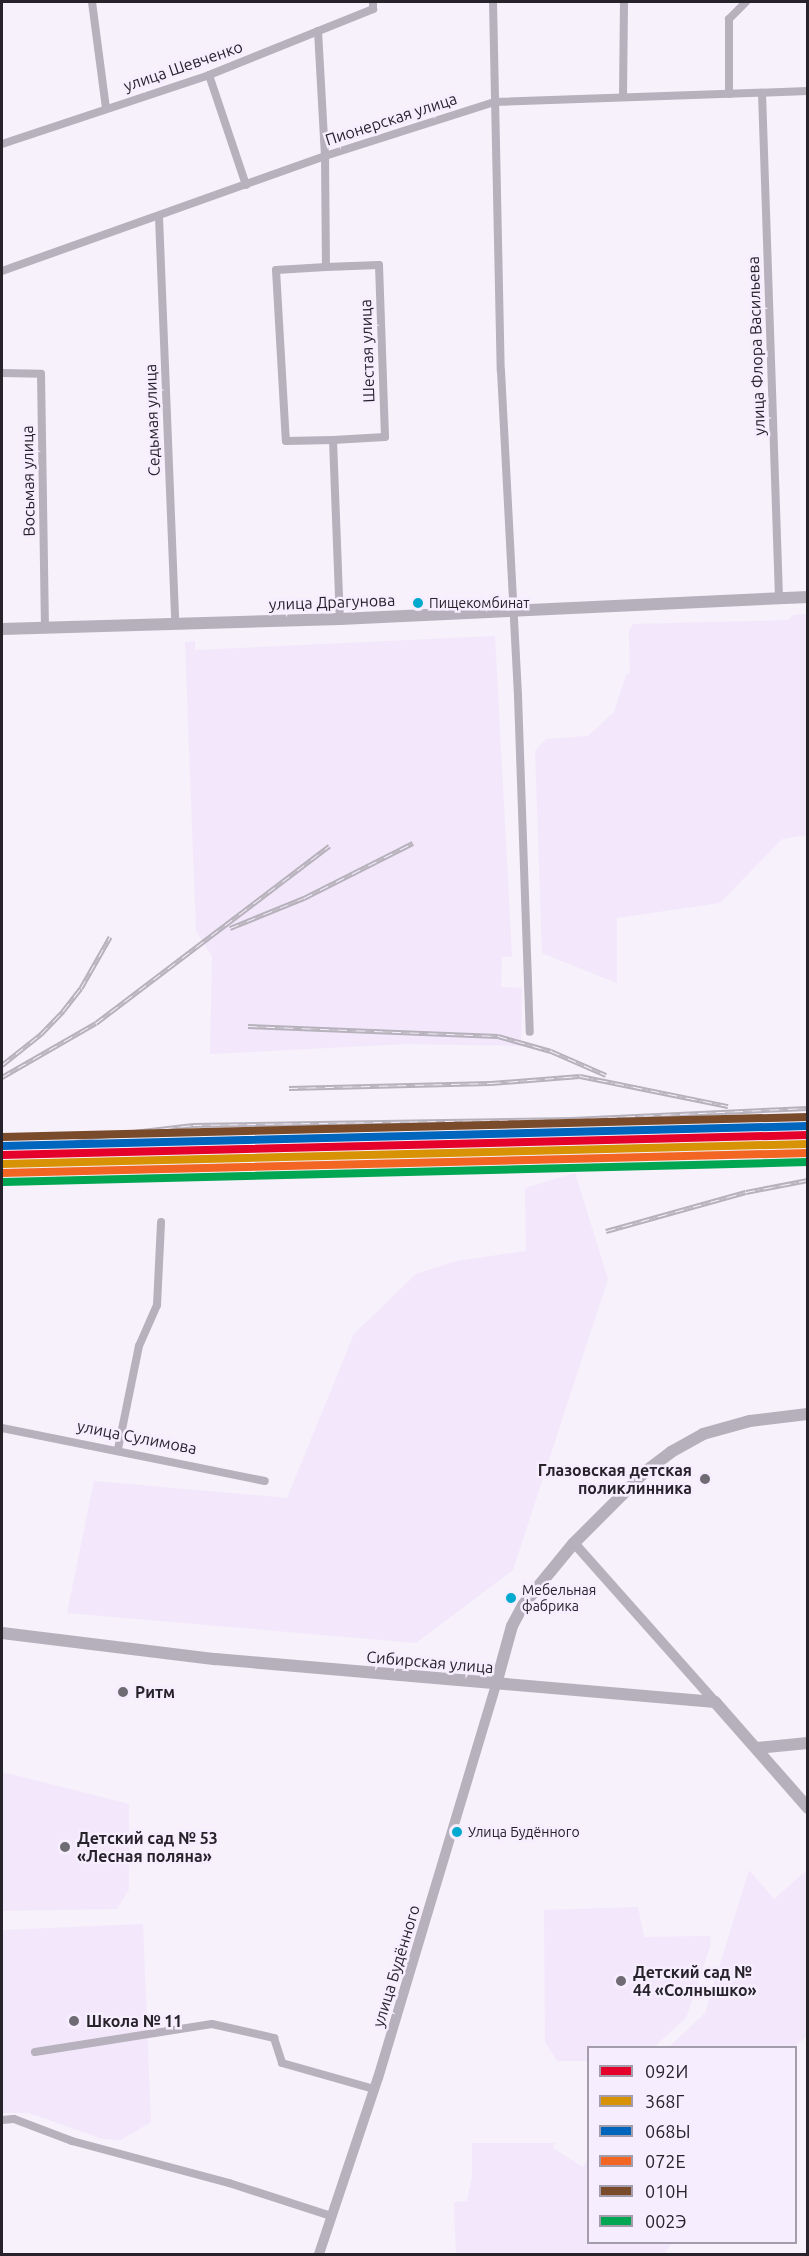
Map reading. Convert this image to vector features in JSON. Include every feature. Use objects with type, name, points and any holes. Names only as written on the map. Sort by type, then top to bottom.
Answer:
[{"type":"main road","name":"улица Драгунова","points":[[2,629],[340,619],[807,597]]},
{"type":"main road","points":[[496,1684],[512,1626],[523,1605],[573,1543],[627,1489],[671,1452],[724,1427],[750,1421],[807,1414]]},
{"type":"main road","name":"Сибирская улица","points":[[2,1633],[215,1659],[715,1701]]},
{"type":"main road","points":[[715,1701],[807,1808]]},
{"type":"main road","points":[[757,1748],[807,1743]]},
{"type":"street","points":[[92,2],[106,108]]},
{"type":"street","points":[[493,2],[501,371],[514,610],[530,1032]]},
{"type":"street","points":[[623,98],[624,2]]},
{"type":"street","points":[[729,94],[729,19],[746,2]]},
{"type":"street","name":"улица Шевченко","points":[[2,144],[209,75],[318,32],[373,5]]},
{"type":"street","points":[[318,32],[325,156],[326,267]]},
{"type":"street","points":[[209,75],[246,185]]},
{"type":"street","name":"Пионерская улица","points":[[2,271],[325,156],[494,102],[807,91]]},
{"type":"street","name":"улица Флора Васильева","points":[[762,93],[779,598]]},
{"type":"street","name":"Седьмая улица","points":[[159,217],[175,623]]},
{"type":"street","name":"Шестая улица","points":[[379,265],[385,437],[333,440],[286,441],[276,270],[379,265]]},
{"type":"street","name":"Восьмая улица","points":[[2,373],[41,374],[45,627]]},
{"type":"street","points":[[333,440],[340,619]]},
{"type":"street","points":[[118,1449],[139,1346],[157,1305],[160,1222]]},
{"type":"street","name":"улица Сулимова","points":[[2,1428],[118,1449],[265,1481]]},
{"type":"street","points":[[573,1543],[715,1701]]},
{"type":"street","name":"улица Будённого","points":[[319,2254],[374,2089],[496,1684]]},
{"type":"street","points":[[35,2052],[212,2024],[274,2038],[282,2063],[374,2089]]},
{"type":"street","points":[[2,2120],[14,2119],[72,2142],[229,2183],[331,2216]]},
{"type":"shaded area","points":[[807,614],[807,835],[782,839],[720,903],[617,918],[617,983],[542,953],[535,751],[546,739],[588,736],[614,712],[626,675],[630,673],[629,631],[633,624],[789,620],[793,615]]},
{"type":"shaded area","points":[[495,636],[512,956],[502,957],[501,987],[522,988],[521,1046],[407,1044],[210,1054],[212,956],[196,931],[185,642],[195,641],[195,650]]},
{"type":"shaded area","points":[[575,1173],[608,1279],[513,1570],[416,1643],[67,1613],[94,1481],[287,1498],[354,1334],[416,1274],[456,1261],[526,1251],[525,1188]]},
{"type":"shaded area","name":"Детский сад № 53 «Лесная поляна»","points":[[2,1772],[129,1804],[129,1889],[117,1909],[2,1911]]},
{"type":"shaded area","points":[[749,1870],[774,1899],[807,1870],[807,2036],[795,2046],[670,2046],[705,2013]]},
{"type":"shaded area","name":"Детский сад № 44 «Солнышко»","points":[[638,1907],[644,1937],[710,1936],[711,1944],[686,2018],[655,2046],[587,2046],[587,2061],[557,2061],[545,2042],[544,1910]]},
{"type":"shaded area","name":"Школа № 11","points":[[143,1924],[151,2122],[121,2140],[103,2139],[29,2113],[2,2113],[2,1930]]},
{"type":"shaded area","points":[[472,2143],[555,2143],[553,2148],[583,2167],[587,2161],[587,2244],[671,2244],[664,2254],[456,2254],[454,2202],[467,2201],[472,2176]]},
{"type":"railway","points":[[230,928],[304,898],[413,843]]},
{"type":"railway","points":[[2,1077],[96,1023],[329,846]]},
{"type":"railway","points":[[2,1065],[41,1034],[63,1011],[81,988],[110,937]]},
{"type":"railway","points":[[248,1026],[498,1036],[551,1051],[606,1075]]},
{"type":"railway","points":[[289,1088],[491,1083],[580,1076],[728,1106]]},
{"type":"railway","points":[[74,1139],[193,1125],[572,1119],[808,1108]]},
{"type":"railway","points":[[606,1231],[746,1192],[808,1180]]},
{"type":"transit line","name":"010Н","points":[[2,1137],[808,1117]]},
{"type":"transit line","name":"068Ы","points":[[2,1146],[808,1126]]},
{"type":"transit line","name":"092И","points":[[2,1155],[808,1135]]},
{"type":"transit line","name":"368Г","points":[[2,1164],[808,1144]]},
{"type":"transit line","name":"072Е","points":[[2,1173],[808,1153]]},
{"type":"transit line","name":"002Э","points":[[3,1182],[808,1162]]},
{"type":"place","name":"Пищекомбинат","points":[[418,603]]},
{"type":"place","name":"Глазовская детская поликлинника","points":[[705,1479]]},
{"type":"place","name":"Мебельная фабрика","points":[[511,1598]]},
{"type":"place","name":"Ритм","points":[[123,1692]]},
{"type":"place","name":"Улица Будённого","points":[[457,1832]]},
{"type":"place","name":"Детский сад № 53 «Лесная поляна»","points":[[65,1847]]},
{"type":"place","name":"Детский сад № 44 «Солнышко»","points":[[621,1981]]},
{"type":"place","name":"Школа № 11","points":[[74,2021]]}]
